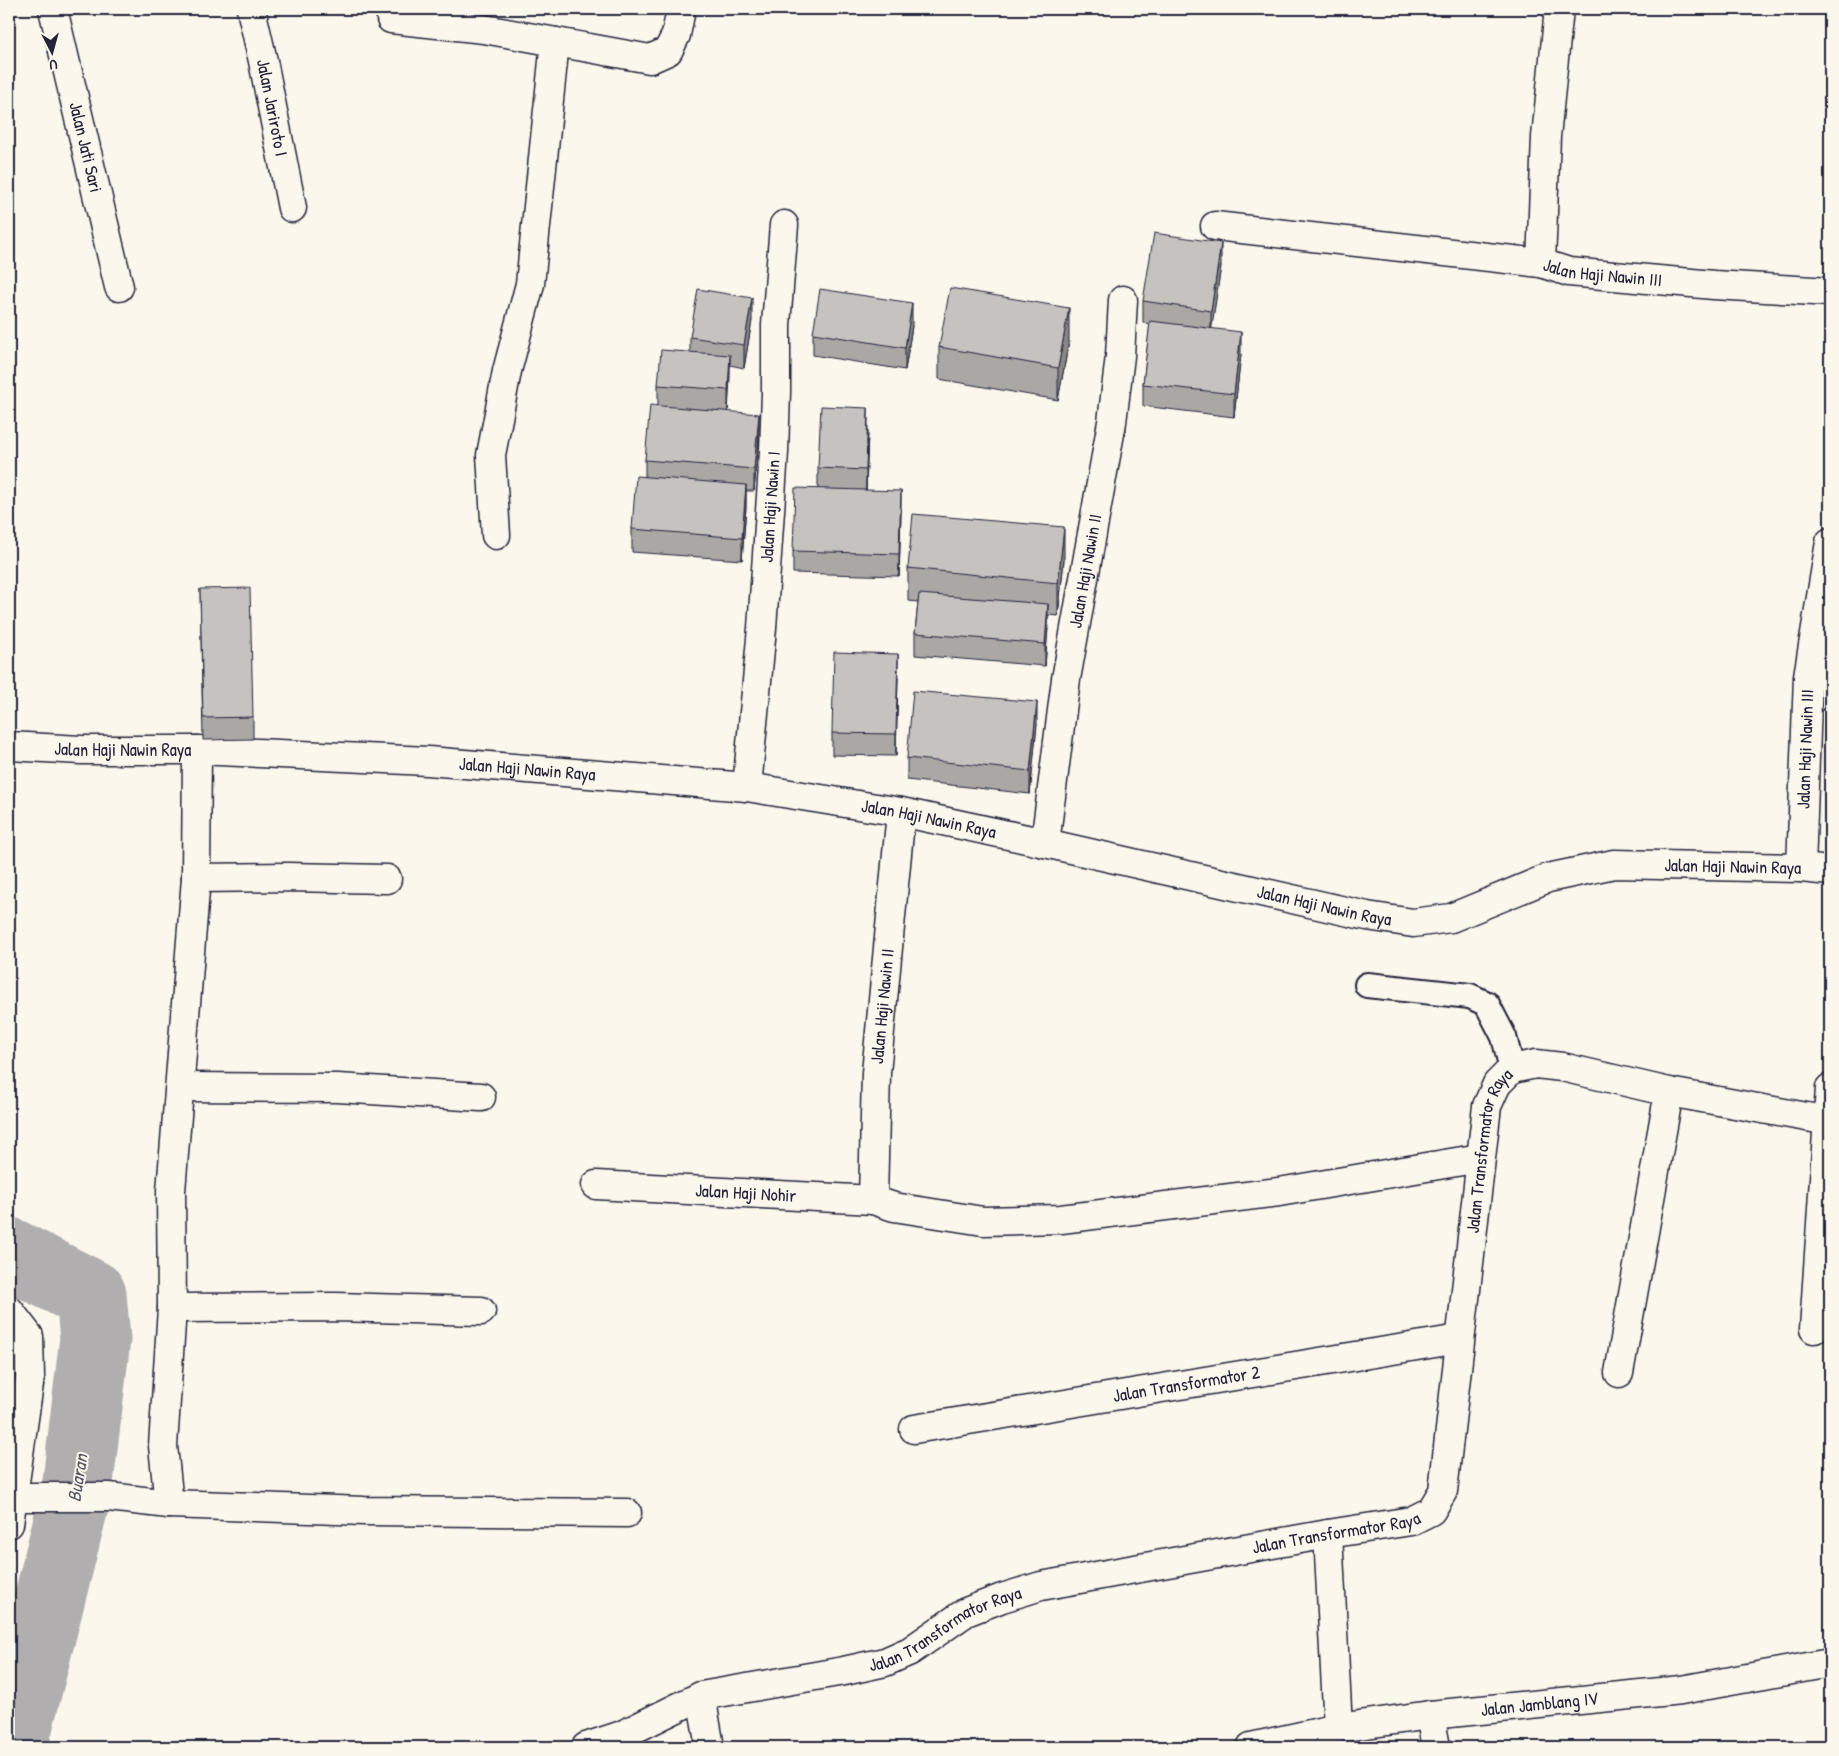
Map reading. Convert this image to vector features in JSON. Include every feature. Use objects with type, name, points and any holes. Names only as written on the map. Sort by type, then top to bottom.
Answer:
[{"type":"street","name":"Jalan Jati Sari","points":[[53,9],[119,287]]},
{"type":"street","name":"Jalan Jariroto I","points":[[251,9],[292,208]]},
{"type":"street","points":[[391,19],[484,29],[650,59],[668,51],[676,35],[681,9]]},
{"type":"street","name":"Jalan Haji Nawin III","points":[[1559,9],[1546,137],[1541,263],[1569,272],[1714,285],[1830,292]]},
{"type":"street","points":[[496,535],[491,455],[507,371],[530,284],[555,42]]},
{"type":"street","name":"Jalan Haji Nawin I","points":[[747,786],[762,628],[774,452],[776,325],[784,225]]},
{"type":"street","points":[[1214,226],[1541,263]]},
{"type":"street","name":"Jalan Haji Nawin II","points":[[1045,842],[1066,679],[1112,422],[1120,356],[1123,300]]},
{"type":"street","name":"Jalan Haji Nawin III","points":[[1802,868],[1808,676],[1830,542]]},
{"type":"street","name":"Jalan Haji Nawin Raya","points":[[9,746],[81,750],[197,750],[428,761],[747,786],[901,812],[1045,842],[1367,916],[1413,923],[1451,918],[1548,878],[1614,864],[1802,868],[1830,871]]},
{"type":"street","points":[[169,1504],[163,1446],[172,1308],[171,1191],[196,878],[197,750]]},
{"type":"street","name":"Jalan Haji Nawin II","points":[[883,1204],[876,1073],[901,812]]},
{"type":"street","points":[[196,878],[387,879]]},
{"type":"street","name":"Jalan Transformator Raya","points":[[586,1747],[622,1735],[701,1696],[886,1662],[910,1651],[966,1612],[1041,1586],[1328,1534],[1411,1521],[1430,1511],[1443,1491],[1486,1106],[1497,1084],[1512,1069],[1536,1064],[1562,1067],[1669,1092],[1829,1121]]},
{"type":"street","points":[[180,1087],[338,1088],[481,1097]]},
{"type":"street","points":[[1814,1329],[1830,1088]]},
{"type":"street","points":[[1619,1373],[1669,1092]]},
{"type":"street","name":"Jalan Haji Nohir","points":[[596,1185],[883,1204],[982,1221],[1060,1219],[1279,1192],[1480,1158]]},
{"type":"street","points":[[172,1308],[336,1307],[481,1311]]},
{"type":"street","points":[[9,1310],[29,1336],[30,1377],[13,1482],[9,1524]]},
{"type":"street","name":"Jalan Transformator 2","points":[[914,1429],[1459,1339]]},
{"type":"street","points":[[13,1482],[62,1497],[110,1498],[169,1504],[364,1511],[626,1513]]},
{"type":"street","points":[[1328,1534],[1338,1728]]},
{"type":"street","name":"Jalan Jamblang IV","points":[[1251,1747],[1338,1728],[1430,1715],[1681,1690],[1830,1664]]},
{"type":"street","points":[[701,1696],[710,1747]]},
{"type":"street","points":[[1430,1715],[1436,1747]]},
{"type":"lane","points":[[1367,986],[1470,996],[1487,1004],[1504,1038],[1512,1069]]},
{"type":"building","points":[[1154,233],[1221,243],[1211,311],[1143,301]]},
{"type":"building","points":[[950,288],[1069,308],[1058,368],[939,347]]},
{"type":"building","points":[[698,289],[752,298],[744,345],[690,337]]},
{"type":"building","points":[[820,289],[912,303],[905,348],[813,333]]},
{"type":"building","points":[[1150,321],[1241,332],[1234,394],[1143,384]]},
{"type":"building","points":[[661,350],[730,355],[728,390],[658,385]]},
{"type":"building","points":[[650,405],[759,414],[754,469],[645,460]]},
{"type":"building","points":[[821,406],[868,408],[866,470],[818,468]]},
{"type":"building","points":[[636,476],[746,485],[742,538],[632,529]]},
{"type":"building","points":[[795,488],[901,491],[899,554],[793,551]]},
{"type":"building","points":[[913,514],[1064,527],[1058,583],[908,568]]},
{"type":"building","points":[[250,588],[253,717],[203,718],[200,589]]},
{"type":"building","points":[[919,594],[1048,604],[1045,644],[915,633]]},
{"type":"building","points":[[834,652],[898,654],[896,734],[832,733]]},
{"type":"building","points":[[913,691],[1037,702],[1030,771],[907,758]]},
{"type":"waterway","name":"Buaran","points":[[9,1253],[91,1295],[95,1339],[77,1490],[12,1747]]}]
